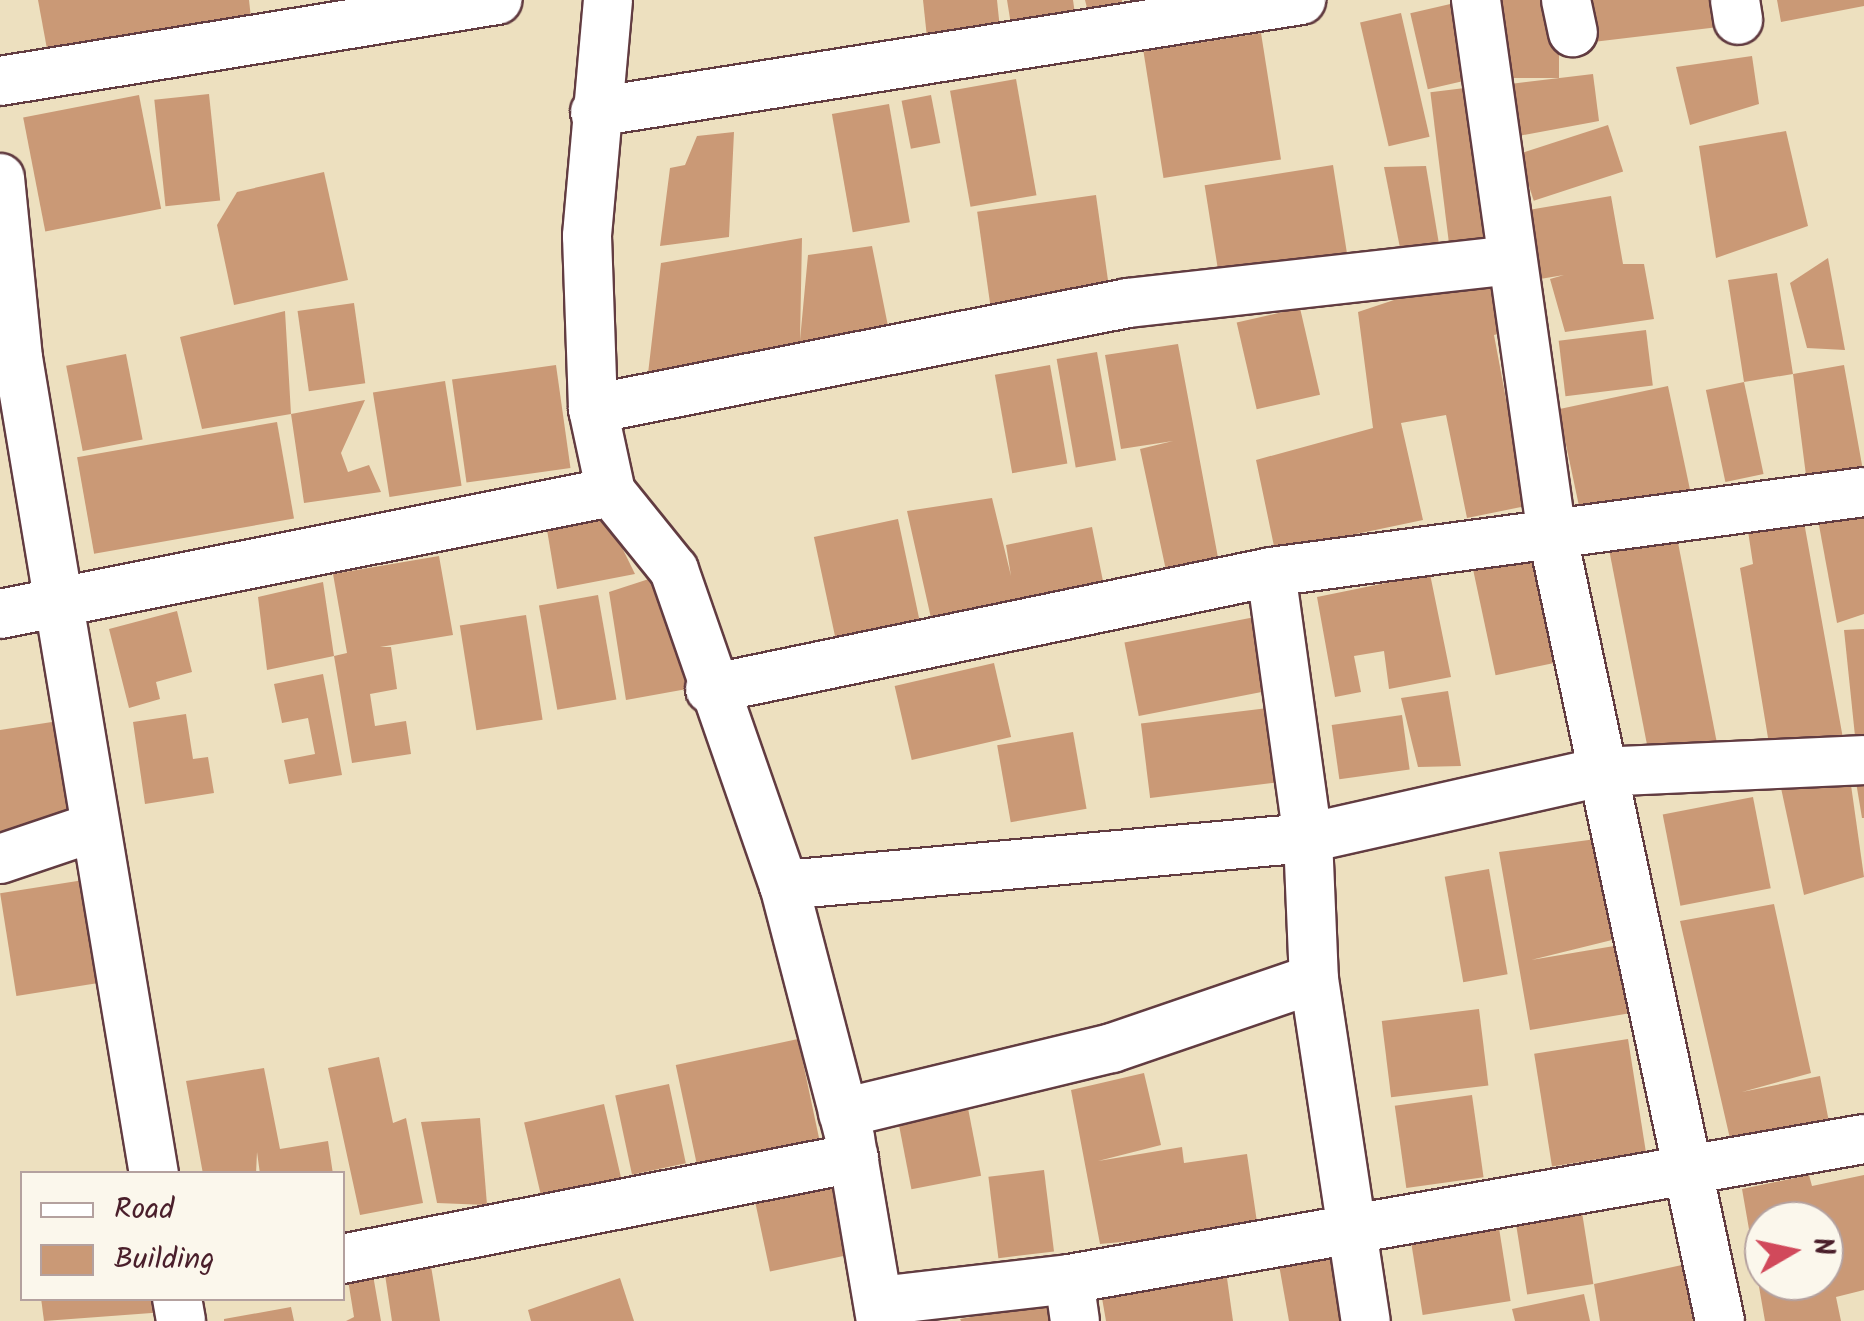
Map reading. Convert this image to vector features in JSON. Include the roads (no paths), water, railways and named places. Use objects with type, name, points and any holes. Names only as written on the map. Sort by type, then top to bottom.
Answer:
[{"type":"street","points":[[0,81],[497,0]]},
{"type":"street","points":[[608,0],[595,112],[584,340],[593,409],[611,492],[674,570],[710,688],[784,885],[848,1136],[880,1311],[1072,1300],[1351,1233],[1864,1139]]},
{"type":"street","points":[[595,112],[1301,0]]},
{"type":"street","points":[[1476,0],[1551,528],[1720,1321]]},
{"type":"street","points":[[0,178],[6,314],[60,606],[92,828],[153,1171]]},
{"type":"street","points":[[593,409],[1128,303],[1512,260]]},
{"type":"street","points":[[0,614],[60,606],[611,492]]},
{"type":"street","points":[[710,688],[1271,572],[1551,528],[1864,492]]},
{"type":"street","points":[[1271,572],[1308,838],[1314,980],[1366,1321]]},
{"type":"street","points":[[784,885],[1308,838],[1600,772],[1864,760]]},
{"type":"street","points":[[0,859],[92,828]]},
{"type":"street","points":[[345,1258],[848,1136],[1314,980]]}]
